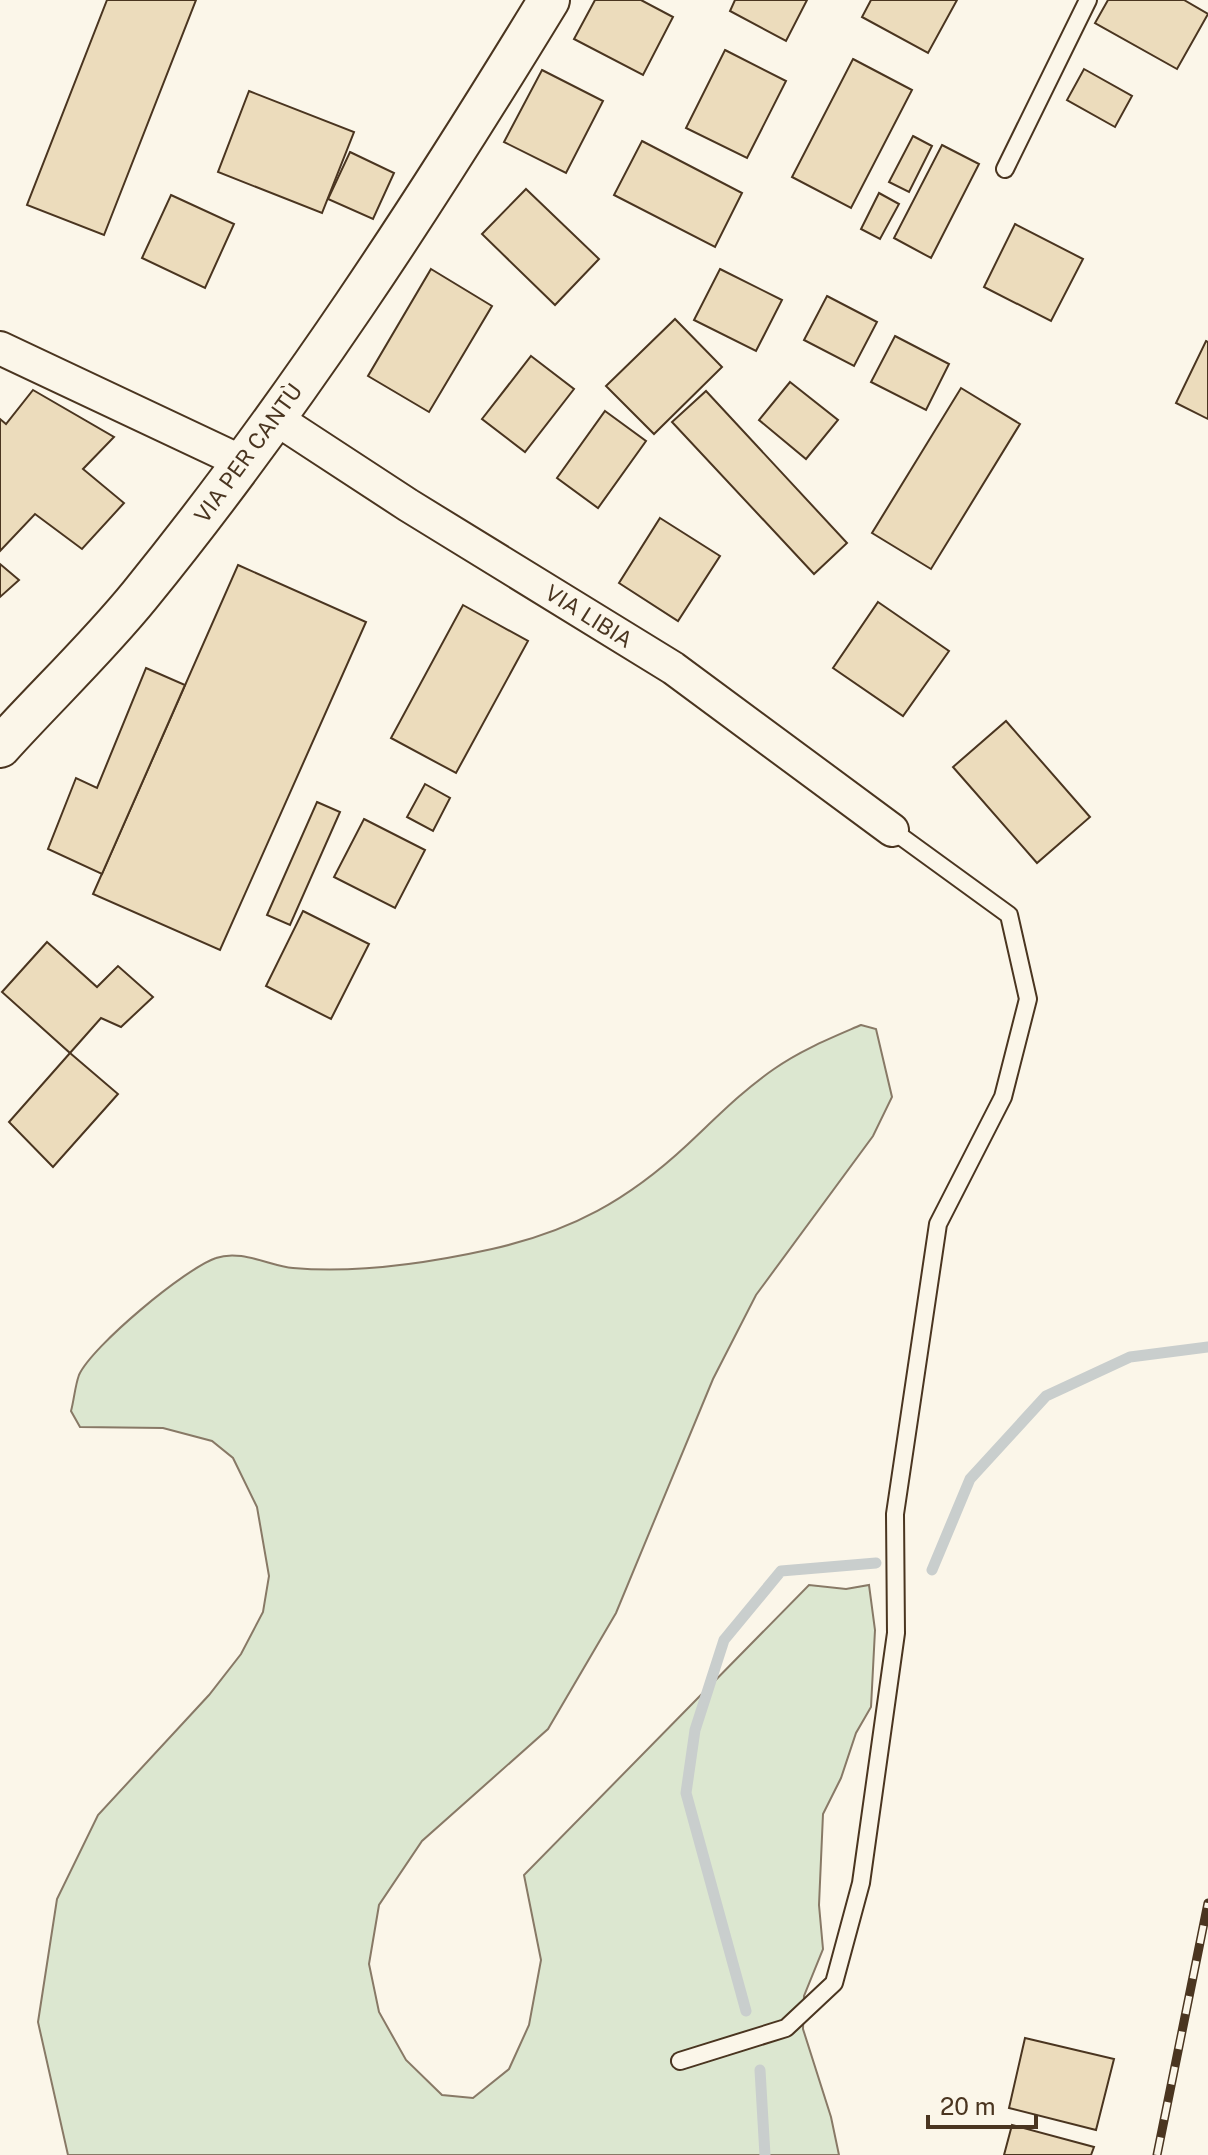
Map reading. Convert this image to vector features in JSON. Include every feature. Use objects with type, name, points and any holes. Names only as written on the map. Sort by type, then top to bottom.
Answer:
[{"type":"street","name":"VIA PER CANTÙ","points":[[0,747],[138,598],[244,463],[388,256],[549,0]]},
{"type":"street","points":[[0,348],[244,463]]},
{"type":"street","name":"VIA LIBIA","points":[[275,418],[408,505],[673,668],[892,830]]},
{"type":"lane","points":[[1005,169],[1088,0]]},
{"type":"lane","points":[[680,2061],[786,2028],[834,1983],[861,1883],[896,1633],[895,1514],[938,1224],[1003,1097],[1028,999],[1009,915],[892,830]]},
{"type":"green space","points":[[861,1025],[876,1029],[892,1097],[873,1136],[756,1295],[713,1379],[616,1613],[548,1729],[422,1841],[379,1905],[369,1964],[379,2012],[406,2060],[442,2095],[473,2098],[509,2069],[529,2025],[541,1960],[524,1875],[809,1585],[846,1589],[869,1585],[875,1630],[871,1707],[856,1733],[841,1778],[823,1814],[819,1905],[823,1949],[804,1996],[803,2029],[831,2117],[839,2155],[68,2155],[38,2022],[57,1899],[98,1815],[209,1695],[241,1654],[263,1612],[269,1576],[257,1507],[233,1458],[212,1441],[163,1428],[80,1427],[71,1411],[79,1375],[87,1362],[141,1309],[184,1276],[216,1258],[235,1255],[293,1268],[343,1270],[394,1266],[492,1249],[573,1223],[643,1182],[774,1069],[805,1050]]},
{"type":"building","points":[[107,0],[196,0],[104,235],[27,205]]},
{"type":"building","points":[[595,0],[641,0],[673,17],[643,75],[574,39]]},
{"type":"building","points":[[735,0],[807,0],[786,41],[730,11]]},
{"type":"building","points":[[871,0],[957,0],[928,53],[862,17]]},
{"type":"building","points":[[1108,0],[1184,0],[1208,14],[1177,69],[1095,23]]},
{"type":"building","points":[[725,50],[786,81],[747,158],[686,128]]},
{"type":"building","points":[[853,59],[912,90],[851,208],[792,177]]},
{"type":"building","points":[[1084,69],[1132,96],[1115,127],[1067,100]]},
{"type":"building","points":[[542,70],[603,101],[566,173],[504,142]]},
{"type":"building","points":[[249,91],[354,132],[322,213],[218,172]]},
{"type":"building","points":[[913,136],[932,146],[909,192],[889,182]]},
{"type":"building","points":[[642,141],[742,193],[715,247],[614,195]]},
{"type":"building","points":[[942,145],[979,164],[931,258],[894,238]]},
{"type":"building","points":[[350,152],[394,173],[373,219],[328,199]]},
{"type":"building","points":[[526,189],[599,259],[555,305],[482,234]]},
{"type":"building","points":[[879,193],[899,204],[880,239],[861,229]]},
{"type":"building","points":[[171,195],[234,224],[205,288],[142,258]]},
{"type":"building","points":[[1015,224],[1083,259],[1051,321],[984,287]]},
{"type":"building","points":[[431,269],[492,306],[429,412],[368,376]]},
{"type":"building","points":[[720,269],[782,300],[756,351],[694,320]]},
{"type":"building","points":[[827,296],[877,322],[854,366],[804,340]]},
{"type":"building","points":[[675,319],[722,367],[654,434],[606,386]]},
{"type":"building","points":[[895,336],[949,364],[926,410],[871,382]]},
{"type":"building","points":[[1208,342],[1208,419],[1176,403]]},
{"type":"building","points":[[531,356],[574,389],[525,452],[482,419]]},
{"type":"building","points":[[790,382],[838,420],[806,459],[759,420]]},
{"type":"building","points":[[961,388],[1020,424],[931,569],[872,533]]},
{"type":"building","points":[[33,390],[114,437],[83,469],[124,503],[82,549],[35,514],[0,551],[0,419],[6,424]]},
{"type":"building","points":[[706,391],[847,543],[814,574],[672,422]]},
{"type":"building","points":[[605,411],[646,441],[598,508],[557,478]]},
{"type":"building","points":[[660,518],[720,556],[678,621],[619,583]]},
{"type":"building","points":[[0,564],[19,580],[0,597]]},
{"type":"building","points":[[238,565],[366,622],[220,950],[93,894]]},
{"type":"building","points":[[878,602],[949,651],[903,716],[833,668]]},
{"type":"building","points":[[463,605],[528,641],[456,773],[391,738]]},
{"type":"building","points":[[146,668],[185,685],[102,874],[48,849],[76,778],[97,788]]},
{"type":"building","points":[[1006,721],[1090,817],[1037,863],[953,767]]},
{"type":"building","points":[[425,784],[450,798],[433,831],[407,817]]},
{"type":"building","points":[[317,802],[340,812],[290,925],[267,915]]},
{"type":"building","points":[[364,819],[425,850],[395,908],[334,877]]},
{"type":"building","points":[[303,911],[369,944],[331,1019],[266,986]]},
{"type":"building","points":[[47,942],[97,987],[118,966],[153,997],[121,1027],[101,1018],[70,1053],[2,992]]},
{"type":"building","points":[[70,1053],[118,1094],[53,1167],[9,1122]]},
{"type":"building","points":[[1025,2038],[1114,2059],[1096,2130],[1009,2108]]},
{"type":"building","points":[[1012,2125],[1094,2147],[1091,2155],[1004,2155]]},
{"type":"waterway","points":[[932,1570],[970,1479],[1046,1396],[1130,1357],[1208,1347]]},
{"type":"waterway","points":[[746,2011],[686,1793],[695,1730],[724,1640],[781,1571],[876,1563]]},
{"type":"waterway","points":[[760,2070],[765,2155]]},
{"type":"railway","points":[[1157,2155],[1208,1903]]}]
